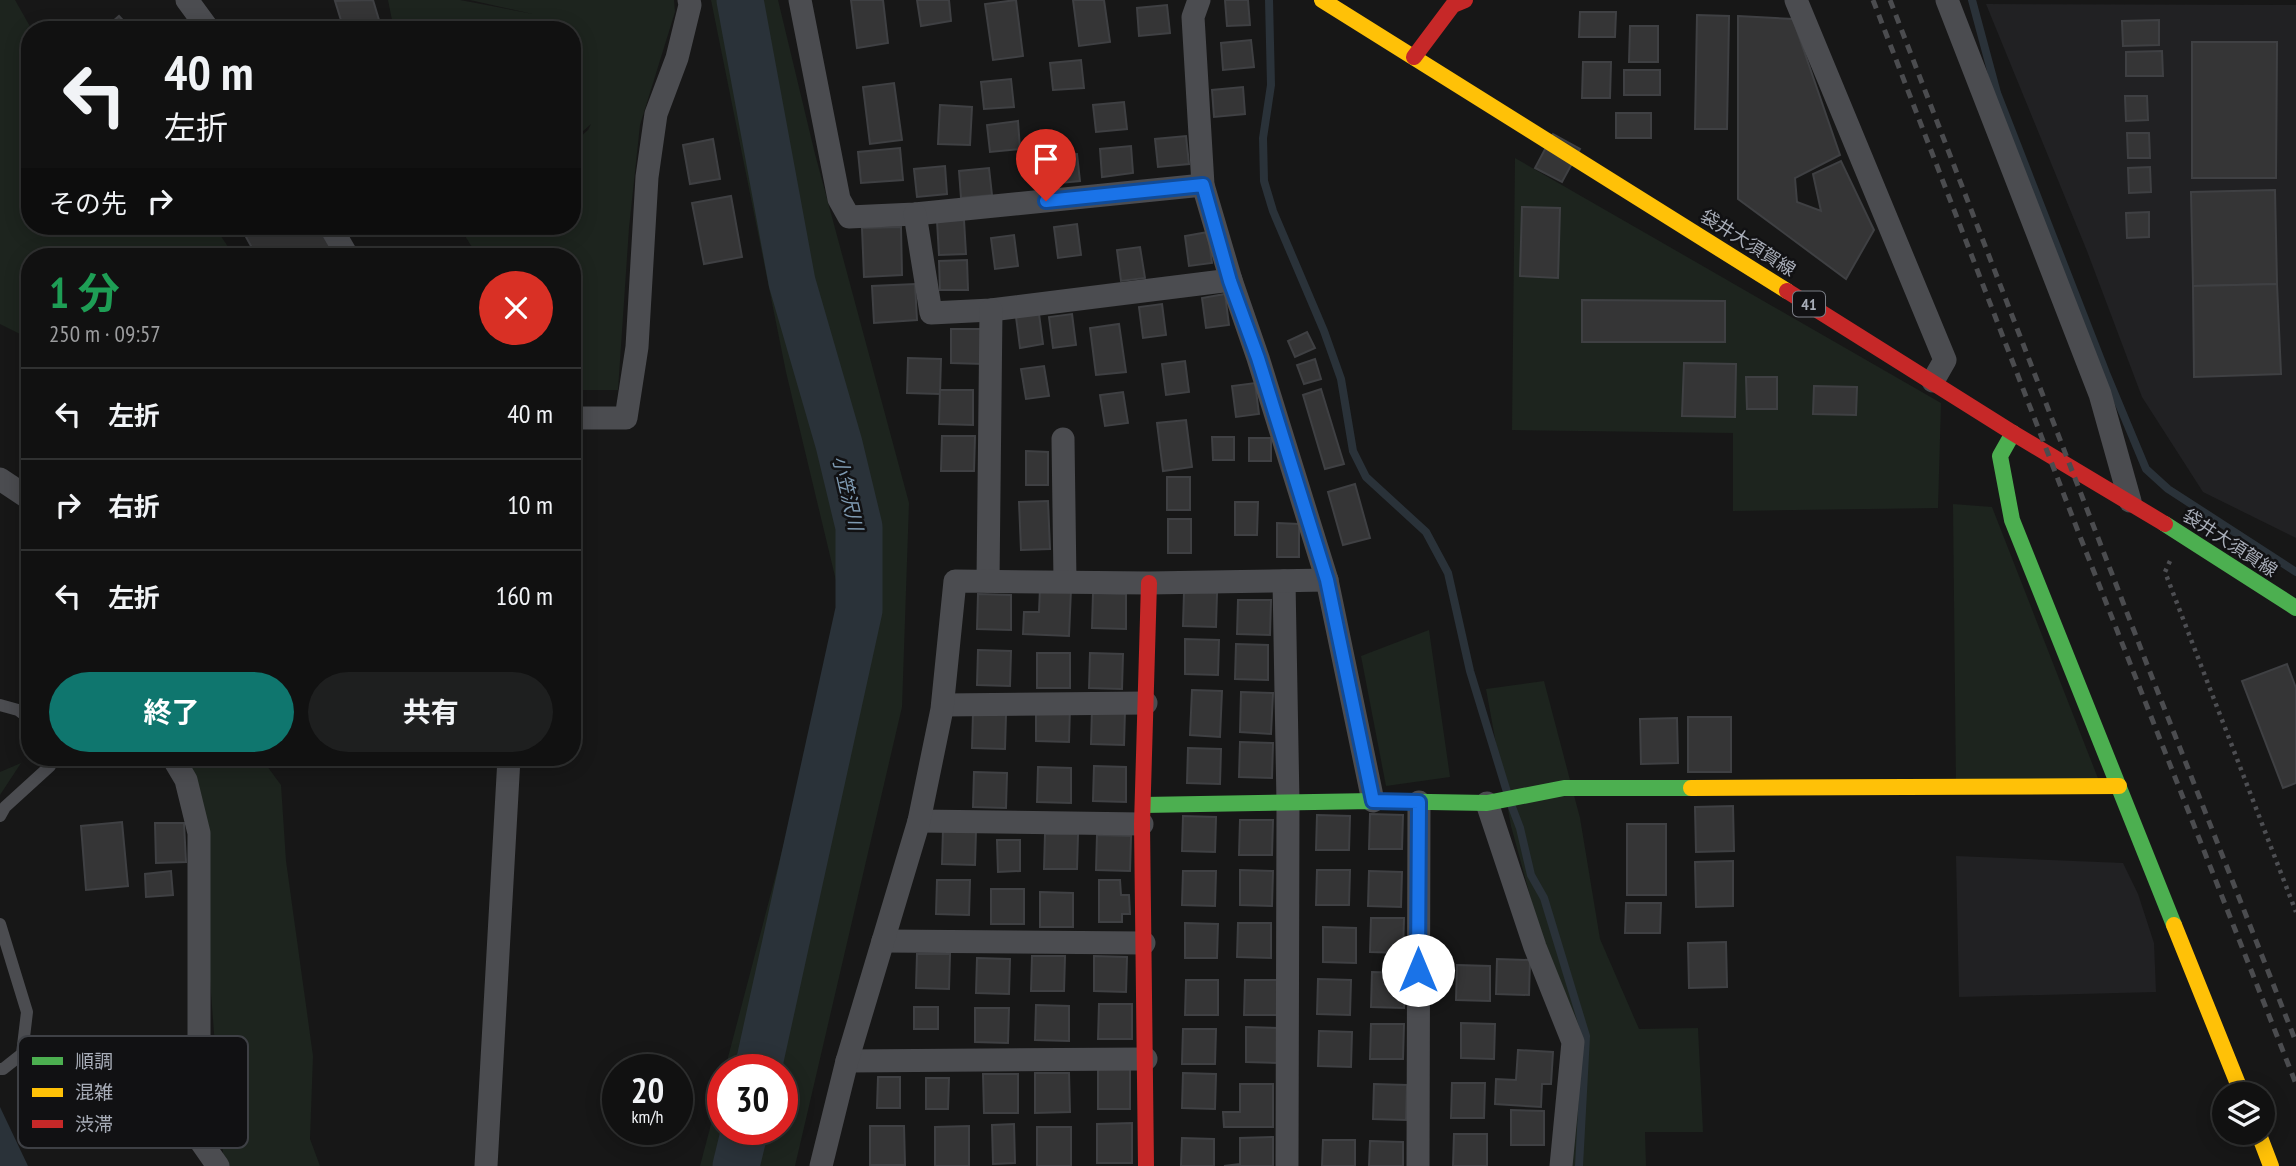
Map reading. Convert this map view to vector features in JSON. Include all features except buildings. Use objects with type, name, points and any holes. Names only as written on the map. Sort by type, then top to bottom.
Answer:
[{"type":"street","points":[[187,0],[202,21]]},
{"type":"street","points":[[581,418],[626,418],[638,347],[647,177],[656,114],[677,58],[690,5],[688,0]]},
{"type":"street","points":[[800,0],[839,199],[849,217],[915,214],[1203,185]]},
{"type":"street","points":[[1199,0],[1193,17],[1203,185],[1230,281],[1258,358],[1327,580],[1373,801]]},
{"type":"street","name":"袋井大須賀線","points":[[1322,0],[2013,433],[2130,501],[2296,608]]},
{"type":"street","points":[[1414,57],[1453,5],[1465,0]]},
{"type":"street","points":[[1796,0],[1945,360],[1933,381]]},
{"type":"street","points":[[1947,0],[2100,394],[2130,501]]},
{"type":"street","points":[[915,214],[931,313],[991,310],[1230,281]]},
{"type":"street","points":[[988,581],[991,310]]},
{"type":"street","points":[[2013,433],[2000,456],[2012,520],[2237,1082]]},
{"type":"street","points":[[1063,439],[1065,581]]},
{"type":"street","points":[[0,479],[21,493]]},
{"type":"street","points":[[821,1166],[847,1061],[919,821],[943,705],[954,581],[1149,583],[1327,580]]},
{"type":"street","points":[[1284,581],[1288,803],[1287,1166]]},
{"type":"street","points":[[1146,1166],[1142,815],[1149,583]]},
{"type":"street","points":[[943,705],[1146,703]]},
{"type":"street","points":[[178,766],[186,780],[199,833],[199,1036]]},
{"type":"street","points":[[486,1166],[509,766]]},
{"type":"street","points":[[919,821],[1142,815],[1288,803],[1487,803],[1564,788],[2119,786]]},
{"type":"street","points":[[1418,1166],[1419,802]]},
{"type":"street","points":[[1487,803],[1535,947],[1573,1042],[1561,1166]]},
{"type":"street","points":[[883,941],[1144,943]]},
{"type":"street","points":[[847,1061],[1146,1059]]},
{"type":"street","points":[[2263,1145],[2272,1166]]},
{"type":"street","points":[[205,1148],[218,1166]]},
{"type":"lane","points":[[0,705],[21,712]]},
{"type":"lane","points":[[0,816],[5,807],[50,766]]},
{"type":"lane","points":[[0,924],[27,1012],[24,1036]]},
{"type":"lane","points":[[0,1069],[18,1057]]},
{"type":"path","points":[[2183,536],[2165,572],[2296,912]]},
{"type":"shaded area","points":[[0,0],[15,0],[27,21],[21,21],[21,235],[220,235],[229,248],[21,248],[21,334],[0,324]]},
{"type":"shaded area","points":[[388,0],[460,0],[533,14],[470,0],[674,0],[675,12],[640,125],[629,228],[618,390],[581,390],[581,248],[472,248],[465,235],[581,235],[581,136],[591,124],[581,133],[581,21],[392,21]]},
{"type":"shaded area","points":[[711,0],[778,0],[815,154],[909,503],[902,707],[795,1166],[700,1166],[707,1140],[707,1145],[798,1145],[798,1054],[729,1054],[844,614],[786,372]]},
{"type":"shaded area","points":[[1986,4],[2296,5],[2296,538],[2203,492],[2142,397],[2087,251]]},
{"type":"shaded area","points":[[1515,158],[1941,403],[1938,508],[1733,511],[1733,433],[1512,430]]},
{"type":"shaded area","points":[[1953,504],[1992,507],[2101,786],[1956,788]]},
{"type":"shaded area","points":[[1429,630],[1450,777],[1386,786],[1361,656]]},
{"type":"shaded area","points":[[1544,681],[1580,818],[1600,939],[1639,1029],[1698,1028],[1703,1132],[1645,1132],[1646,1166],[1561,1166],[1563,1017],[1511,826],[1486,689]]},
{"type":"shaded area","points":[[21,763],[0,795],[0,772]]},
{"type":"shaded area","points":[[182,766],[267,766],[281,785],[286,861],[313,1056],[310,1139],[320,1166],[224,1166],[223,1148],[248,1148],[248,1036],[214,1036],[199,833]]},
{"type":"shaded area","points":[[1956,856],[2123,863],[2138,894],[2154,943],[2156,992],[1959,997]]},
{"type":"shaded area","points":[[0,1107],[28,1166],[0,1166]]},
{"type":"waterway","name":"小笠沢川","points":[[740,0],[792,282],[839,444],[859,527],[859,610],[761,1054]]},
{"type":"waterway","points":[[1269,0],[1271,85],[1263,138],[1264,181],[1273,211],[1324,331],[1341,379],[1353,451],[1366,477],[1426,532],[1448,573],[1470,671],[1507,792]]},
{"type":"waterway","points":[[1972,0],[1997,93],[2146,469],[2168,489],[2296,572]]},
{"type":"waterway","points":[[1512,807],[1531,875],[1544,898],[1586,1036],[1579,1166]]},
{"type":"waterway","name":"小笠沢川","points":[[736,1166],[741,1145]]},
{"type":"railway","points":[[1873,0],[2081,539],[2296,1084]]},
{"type":"railway","points":[[1890,0],[2296,1042]]},
{"type":"traffic: fast","points":[[2013,433],[2000,456],[2012,520],[2174,925]]},
{"type":"traffic: fast","points":[[2165,524],[2296,608]]},
{"type":"traffic: fast","points":[[1143,805],[1373,801],[1487,803],[1564,788],[1691,788]]},
{"type":"traffic: slow","points":[[1322,0],[1787,291]]},
{"type":"traffic: slow","points":[[1691,788],[2119,786]]},
{"type":"traffic: slow","points":[[2174,925],[2237,1082]]},
{"type":"traffic: slow","points":[[2263,1145],[2271,1166]]},
{"type":"traffic: jam","points":[[1414,57],[1453,5],[1465,0]]},
{"type":"traffic: jam","points":[[1787,291],[2013,433],[2165,524]]},
{"type":"traffic: jam","points":[[1146,1166],[1142,824],[1149,583]]},
{"type":"route","points":[[1046,201],[1203,185],[1230,281],[1258,358],[1327,580],[1373,801],[1419,802],[1418,970]]}]
